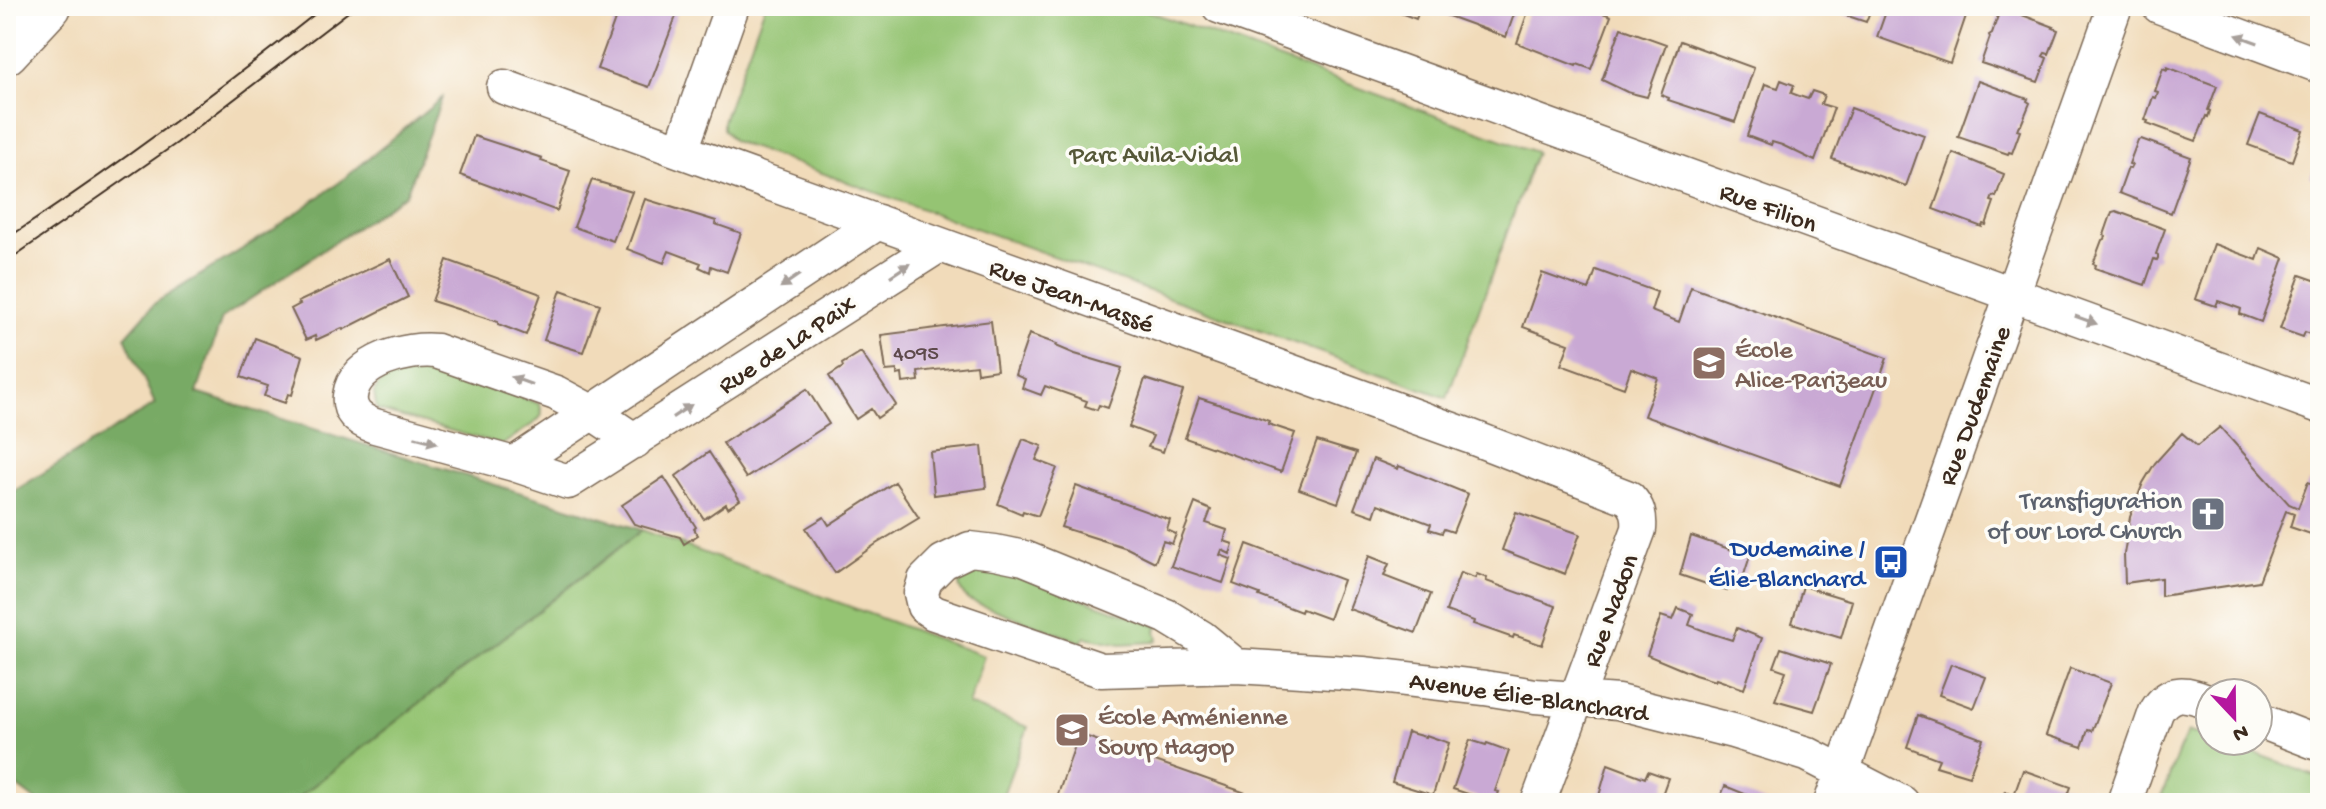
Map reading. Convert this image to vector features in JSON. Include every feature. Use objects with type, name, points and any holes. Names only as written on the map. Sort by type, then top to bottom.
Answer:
[{"type":"main road","points":[[6,52],[49,6]]},
{"type":"street","points":[[681,150],[732,6]]},
{"type":"street","name":"Rue Filion","points":[[1219,6],[2320,406]]},
{"type":"street","name":"Rue Dudemaine","points":[[1836,788],[2115,6]]},
{"type":"street","points":[[2159,6],[2320,66]]},
{"type":"street","name":"Rue Jean-Massé","points":[[504,87],[1469,436],[1618,492],[1636,506]]},
{"type":"street","name":"Rue de La Paix","points":[[514,464],[878,222]]},
{"type":"street","name":"Rue de La Paix","points":[[635,441],[556,393],[436,351],[408,351],[371,366],[358,377],[350,390],[349,402],[362,421],[568,482],[635,441],[938,246]]},
{"type":"street","name":"Rue Nadon","points":[[1538,803],[1639,529],[1640,516],[1636,506]]},
{"type":"street","name":"Avenue Élie-Blanchard","points":[[1236,666],[1202,638],[1166,616],[1024,558],[970,549],[943,562],[925,580],[921,593],[924,606],[934,613],[1101,670],[1236,666],[1363,674],[1535,696],[1618,702],[1733,731],[1807,754],[1836,788],[1902,803]]},
{"type":"street","points":[[2124,803],[2156,712],[2166,699],[2194,697]]},
{"type":"street","points":[[2274,726],[2320,744]]},
{"type":"green space","name":"Parc Avila-Vidal","points":[[765,6],[1134,6],[1536,152],[1447,398],[733,141],[723,129],[723,121]]},
{"type":"green space","points":[[442,98],[406,194],[222,318],[197,393],[642,530],[291,803],[39,803],[6,778],[6,496],[155,404],[125,337],[155,303],[273,230],[340,182]]},
{"type":"green space","points":[[428,363],[540,404],[542,415],[502,445],[377,410],[374,393],[383,380],[404,368]]},
{"type":"green space","points":[[642,530],[984,656],[968,705],[1028,727],[1000,803],[291,803]]},
{"type":"green space","points":[[983,563],[1158,626],[1158,639],[1154,642],[1121,644],[1085,637],[1081,642],[968,600],[962,593],[961,576]]},
{"type":"green space","points":[[2188,732],[2194,733],[2194,757],[2265,757],[2320,778],[2319,803],[2159,803]]},
{"type":"building","points":[[620,6],[664,6],[678,11],[649,87],[597,69]]},
{"type":"building","points":[[1382,6],[1421,6],[1416,19]]},
{"type":"building","points":[[1433,6],[1517,6],[1506,37],[1432,10]]},
{"type":"building","points":[[1530,6],[1584,6],[1611,16],[1591,69],[1517,43]]},
{"type":"building","points":[[1828,6],[1872,6],[1866,22],[1827,9]]},
{"type":"building","points":[[1888,6],[1960,6],[1968,10],[1950,63],[1877,37]]},
{"type":"building","points":[[2001,7],[2058,30],[2049,54],[2043,56],[2047,58],[2038,82],[1981,63]]},
{"type":"building","points":[[1621,28],[1666,44],[1647,97],[1602,80]]},
{"type":"building","points":[[1680,41],[1754,68],[1735,122],[1661,95]]},
{"type":"building","points":[[2167,67],[2217,86],[2208,117],[2196,141],[2145,120],[2153,97],[2156,98],[2158,92],[2155,91],[2163,68],[2167,70]]},
{"type":"building","points":[[1781,80],[1794,85],[1791,93],[1799,96],[1808,99],[1812,91],[1824,95],[1821,104],[1834,108],[1815,161],[1782,145],[1772,142],[1771,145],[1747,136],[1765,84],[1778,88]]},
{"type":"building","points":[[1978,81],[2028,99],[2030,103],[2018,127],[2020,131],[2012,153],[1958,137]]},
{"type":"building","points":[[1851,108],[1924,135],[1906,186],[1832,159]]},
{"type":"building","points":[[2260,114],[2303,130],[2292,161],[2248,145]]},
{"type":"building","points":[[474,136],[542,158],[541,161],[570,171],[557,211],[460,175]]},
{"type":"building","points":[[2138,140],[2191,157],[2171,213],[2119,193],[2132,165],[2129,164]]},
{"type":"building","points":[[2320,152],[2320,181],[2310,178]]},
{"type":"building","points":[[1953,153],[2004,174],[1996,197],[1993,196],[1991,201],[1994,202],[1986,225],[1982,227],[1933,209]]},
{"type":"building","points":[[592,180],[632,192],[613,241],[574,227]]},
{"type":"building","points":[[645,199],[716,221],[715,224],[741,233],[727,272],[711,266],[710,272],[699,267],[701,263],[669,251],[664,263],[627,249]]},
{"type":"building","points":[[2112,212],[2165,229],[2156,254],[2158,258],[2154,259],[2145,285],[2095,268],[2093,264],[2105,239]]},
{"type":"building","points":[[2214,244],[2257,260],[2261,248],[2284,258],[2261,322],[2240,314],[2241,309],[2230,305],[2218,301],[2216,306],[2195,299]]},
{"type":"building","points":[[390,259],[408,297],[343,330],[316,340],[315,336],[306,340],[291,309],[300,304],[298,302]]},
{"type":"building","points":[[447,260],[541,294],[526,335],[498,322],[432,301]]},
{"type":"building","points":[[1596,270],[1657,292],[1651,311],[1679,322],[1691,287],[1887,358],[1840,486],[1644,416],[1658,378],[1631,368],[1624,388],[1561,365],[1569,344],[1523,327],[1542,273],[1589,290]]},
{"type":"building","points":[[2300,275],[2320,282],[2320,337],[2305,332],[2303,337],[2280,329]]},
{"type":"building","points":[[561,290],[600,304],[583,352],[544,340]]},
{"type":"building","points":[[991,321],[997,370],[977,373],[976,365],[918,372],[919,381],[903,383],[902,374],[897,375],[897,370],[886,371],[881,335]]},
{"type":"building","points":[[1029,334],[1075,354],[1122,368],[1108,408],[1099,405],[1097,410],[1085,406],[1087,401],[1045,386],[1041,395],[1022,388],[1025,379],[1015,375]]},
{"type":"building","points":[[255,338],[303,356],[292,395],[288,394],[285,403],[264,396],[268,386],[241,377]]},
{"type":"building","points":[[861,352],[896,405],[877,418],[871,409],[856,419],[829,376]]},
{"type":"building","points":[[1145,379],[1183,391],[1163,452],[1148,447],[1153,436],[1129,427]]},
{"type":"building","points":[[807,389],[829,424],[746,478],[723,443]]},
{"type":"building","points":[[1199,398],[1295,433],[1281,472],[1185,438]]},
{"type":"building","name":"Transfiguration of our Lord Church","points":[[2220,427],[2289,504],[2298,508],[2308,482],[2320,486],[2320,537],[2290,527],[2294,514],[2286,511],[2259,581],[2161,596],[2161,578],[2125,583],[2124,554],[2130,517],[2143,483],[2155,463],[2182,433],[2197,446]]},
{"type":"building","points":[[1023,439],[1042,446],[1036,460],[1057,468],[1038,516],[1023,511],[1022,514],[998,504]]},
{"type":"building","points":[[1317,441],[1356,453],[1338,503],[1299,489]]},
{"type":"building","points":[[982,446],[986,488],[934,495],[930,452]]},
{"type":"building","points":[[709,452],[740,500],[728,508],[726,504],[704,519],[676,476]]},
{"type":"building","points":[[1373,459],[1398,469],[1399,466],[1468,494],[1453,532],[1429,529],[1431,524],[1378,504],[1374,516],[1354,509]]},
{"type":"building","points":[[664,477],[696,527],[694,529],[698,535],[684,544],[680,537],[634,524],[622,505]]},
{"type":"building","points":[[895,482],[919,518],[835,573],[806,528],[824,517],[829,525]]},
{"type":"building","points":[[1076,486],[1170,520],[1167,530],[1176,534],[1172,544],[1163,541],[1155,562],[1127,548],[1061,527]]},
{"type":"building","points":[[1195,503],[1211,510],[1206,523],[1227,530],[1224,541],[1233,544],[1230,554],[1222,550],[1220,555],[1231,559],[1223,583],[1171,566]]},
{"type":"building","points":[[1516,512],[1580,534],[1565,574],[1502,550]]},
{"type":"building","points":[[1691,536],[1750,556],[1742,581],[1732,577],[1727,591],[1680,575]]},
{"type":"building","points":[[1247,544],[1343,580],[1329,619],[1302,609],[1301,612],[1233,584]]},
{"type":"building","points":[[1369,556],[1389,564],[1384,576],[1431,594],[1416,633],[1349,609]]},
{"type":"building","points":[[1460,573],[1475,578],[1477,574],[1487,578],[1486,581],[1556,606],[1542,645],[1473,624],[1474,621],[1446,611]]},
{"type":"building","points":[[1803,586],[1852,601],[1841,638],[1792,623]]},
{"type":"building","points":[[1678,608],[1693,614],[1689,625],[1710,633],[1732,640],[1737,628],[1762,638],[1744,689],[1695,675],[1647,655],[1661,616],[1673,620]]},
{"type":"building","points":[[1781,648],[1831,664],[1814,711],[1775,700],[1786,671],[1774,667]]},
{"type":"building","points":[[1951,664],[1986,677],[1974,708],[1939,695]]},
{"type":"building","points":[[2070,668],[2111,683],[2092,731],[2088,730],[2082,747],[2046,735]]},
{"type":"building","points":[[1918,715],[1983,739],[1969,776],[1936,766],[1939,759],[1907,747]]},
{"type":"building","points":[[1407,732],[1449,743],[1433,795],[1392,782]]},
{"type":"building","points":[[1079,734],[1274,803],[1055,803]]},
{"type":"building","points":[[1470,740],[1509,751],[1495,791],[1499,792],[1495,803],[1475,803],[1477,797],[1453,789]]},
{"type":"building","points":[[1608,764],[1645,778],[1648,771],[1668,778],[1659,803],[1651,800],[1650,803],[1597,803]]},
{"type":"building","points":[[2023,770],[2071,787],[2065,803],[2000,803],[2005,791],[2014,795]]},
{"type":"building","points":[[1725,786],[1767,803],[1718,803]]},
{"type":"tram line","points":[[6,239],[168,126],[325,6]]},
{"type":"tram line","points":[[6,262],[177,143],[356,6]]},
{"type":"place","name":"École Alice-Parizeau","points":[[1709,363]]},
{"type":"place","name":"Transfiguration of our Lord Church","points":[[2208,514]]},
{"type":"place","name":"Dudemaine / Élie-Blanchard","points":[[1891,562]]},
{"type":"place","name":"École Arménienne Sourp Hagop","points":[[1072,730]]}]
